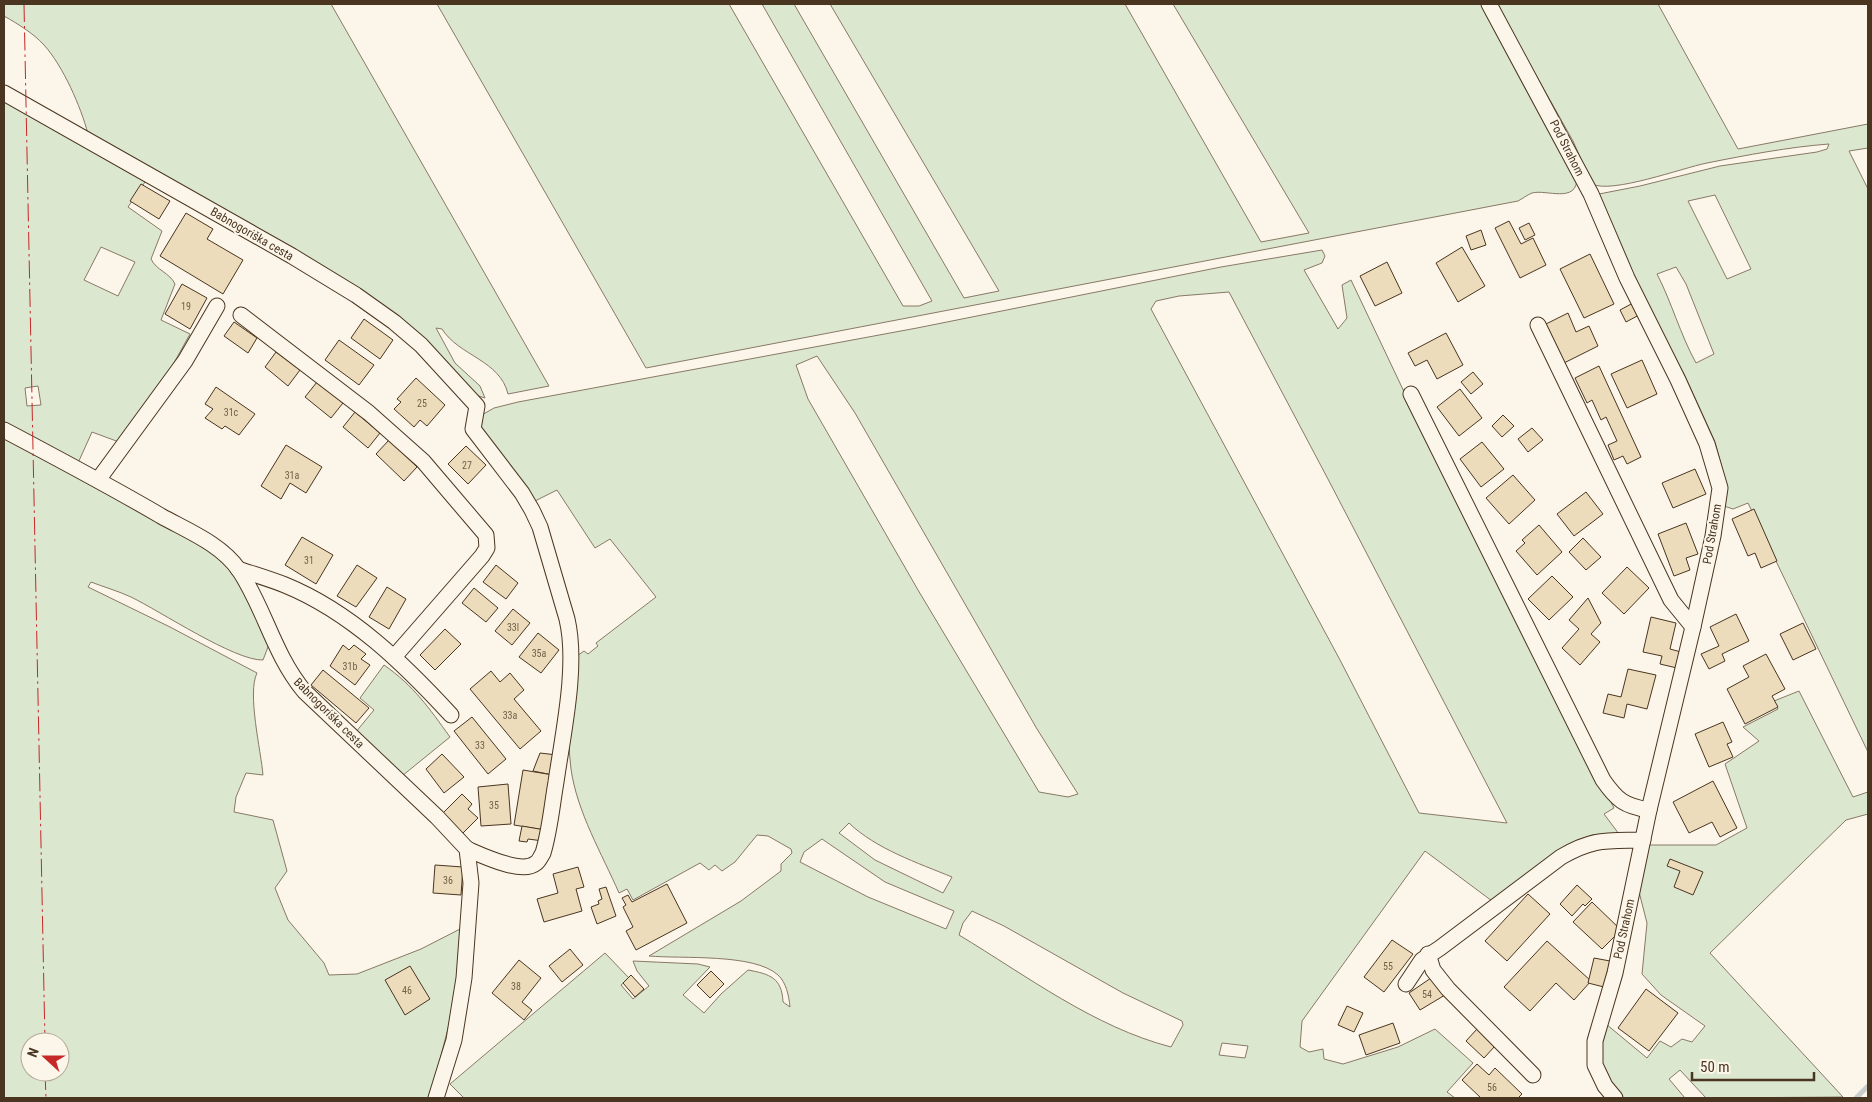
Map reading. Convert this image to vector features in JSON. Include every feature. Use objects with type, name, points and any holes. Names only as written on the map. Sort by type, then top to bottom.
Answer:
[{"type":"street","name":"Pod Strahom","points":[[1488,4],[1591,194],[1627,278],[1708,444],[1720,488],[1713,536],[1693,627],[1649,810],[1615,973],[1596,1041],[1595,1065],[1605,1086],[1615,1098]]},
{"type":"street","name":"Babnogoriška cesta","points":[[4,93],[292,256],[356,295],[394,322],[421,346],[477,406],[473,429],[522,493],[540,527],[569,626],[570,665],[563,735],[543,853],[536,864],[526,867],[496,862],[467,849],[443,823],[340,726],[291,675],[238,569],[215,546],[4,430]]},
{"type":"street","points":[[98,480],[185,361],[217,306]]},
{"type":"street","points":[[241,316],[369,413],[423,461],[486,535],[487,548],[482,556],[394,657]]},
{"type":"street","points":[[1538,326],[1671,600],[1693,627]]},
{"type":"street","points":[[1411,394],[1603,780],[1615,796],[1631,807],[1649,810]]},
{"type":"street","points":[[238,569],[286,585],[365,632],[394,657],[451,716]]},
{"type":"street","points":[[1406,984],[1428,954],[1440,948],[1561,858],[1582,845],[1597,841],[1643,840]]},
{"type":"street","points":[[436,1098],[454,1040],[464,978],[471,884],[467,849]]},
{"type":"street","points":[[1428,954],[1433,970],[1448,989],[1533,1075]]},
{"type":"green space","points":[[4,4],[331,4],[549,386],[508,394],[504,383],[497,373],[458,346],[442,329],[436,328],[455,363],[480,386],[485,398],[475,395],[408,325],[88,134],[76,100],[58,64],[40,41],[4,16]]},
{"type":"green space","points":[[437,4],[729,4],[903,306],[919,306],[932,301],[762,4],[794,4],[964,298],[999,291],[830,4],[1125,4],[1261,242],[1309,233],[1173,4],[1482,4],[1577,178],[1576,186],[1572,191],[1566,193],[1532,193],[1518,201],[646,368]]},
{"type":"green space","points":[[1496,4],[1658,4],[1738,149],[1868,124],[1868,148],[1849,151],[1868,189],[1868,752],[1748,503],[1733,509],[1724,506],[1724,475],[1715,442],[1684,374],[1644,299],[1598,198],[1599,194],[1720,166],[1817,152],[1827,149],[1829,144],[1737,157],[1631,183],[1602,186],[1592,184],[1573,141]],"holes":[[[1715,195],[1751,269],[1727,279],[1688,201]],[[1676,267],[1686,284],[1714,354],[1696,363],[1657,274]]]},
{"type":"green space","points":[[4,97],[147,179],[128,207],[162,231],[151,259],[175,284],[161,320],[190,334],[160,388],[119,442],[92,432],[78,463],[4,424]],"holes":[[[101,247],[135,262],[118,296],[84,280]],[[38,386],[41,405],[27,406],[25,388]]]},
{"type":"green space","points":[[1322,250],[1325,256],[1322,263],[1304,270],[1338,329],[1347,318],[1342,285],[1351,280],[1417,419],[1614,808],[1604,814],[1619,834],[1592,835],[1577,840],[1492,901],[1425,851],[1302,1021],[1300,1047],[1309,1052],[1323,1049],[1324,1059],[1343,1064],[1398,1047],[1435,1029],[1473,1063],[1447,1092],[1455,1098],[464,1098],[450,1084],[605,953],[629,978],[621,985],[633,999],[649,986],[637,971],[633,961],[698,964],[710,967],[683,995],[704,1013],[721,994],[748,970],[763,973],[777,982],[783,1002],[790,1007],[783,981],[778,975],[767,968],[752,963],[716,958],[649,956],[741,901],[781,871],[781,864],[792,853],[791,849],[768,836],[757,835],[735,862],[722,871],[715,865],[709,870],[700,863],[633,900],[627,889],[619,893],[584,817],[574,785],[571,769],[569,727],[574,658],[584,651],[588,654],[598,646],[596,643],[656,597],[610,539],[595,548],[557,490],[533,502],[481,434],[480,416],[494,408],[518,402],[917,328],[1221,267]],"holes":[[[1229,292],[1507,823],[1419,813],[1340,660],[1151,309],[1156,301],[1179,296]],[[817,356],[855,413],[1037,729],[1078,794],[1068,797],[1039,792],[918,590],[808,399],[796,365]],[[849,823],[884,848],[952,877],[943,893],[875,860],[839,833]],[[822,839],[885,882],[954,911],[946,929],[868,897],[800,862],[804,852]],[[972,911],[1004,926],[1123,993],[1182,1021],[1183,1025],[1171,1047],[1115,1027],[1062,999],[959,935],[963,923]],[[1222,1043],[1248,1046],[1245,1058],[1219,1055]]]},
{"type":"green space","points":[[4,438],[186,535],[222,560],[235,576],[268,640],[268,647],[263,660],[235,653],[126,595],[91,582],[88,587],[170,627],[257,673],[253,694],[263,775],[246,773],[236,797],[234,812],[273,820],[287,871],[275,888],[288,920],[324,963],[329,975],[357,974],[421,949],[464,927],[452,1013],[430,1098],[4,1098]]},
{"type":"green space","points":[[384,665],[413,689],[450,737],[402,776],[355,733],[374,710],[360,698]]},
{"type":"green space","points":[[1799,691],[1853,797],[1868,792],[1868,814],[1846,820],[1710,953],[1843,1097],[1706,1098],[1680,1070],[1669,1079],[1685,1098],[1622,1098],[1598,1062],[1606,1024],[1647,1058],[1660,1041],[1671,1047],[1682,1039],[1692,1042],[1705,1026],[1661,995],[1642,974],[1647,923],[1637,884],[1646,845],[1716,845],[1747,828],[1725,764],[1759,741],[1743,727],[1778,709],[1774,701]]},
{"type":"building","points":[[141,184],[170,201],[159,219],[130,201]]},
{"type":"building","points":[[186,213],[213,229],[207,239],[243,260],[223,294],[160,256]]},
{"type":"building","points":[[1509,221],[1521,244],[1533,238],[1546,265],[1520,278],[1495,228]]},
{"type":"building","points":[[1529,223],[1535,235],[1525,240],[1519,228]]},
{"type":"building","points":[[1481,230],[1486,245],[1471,250],[1466,236]]},
{"type":"building","points":[[1462,247],[1485,286],[1458,302],[1436,263]]},
{"type":"building","points":[[1590,254],[1614,304],[1584,318],[1560,269]]},
{"type":"building","points":[[1387,262],[1402,293],[1375,306],[1360,276]]},
{"type":"building","points":[[182,284],[207,298],[190,329],[165,314]]},
{"type":"building","points":[[1633,303],[1639,315],[1626,322],[1620,310]]},
{"type":"building","points":[[1568,313],[1576,332],[1589,326],[1598,346],[1560,365],[1542,326]]},
{"type":"building","points":[[364,319],[393,340],[380,359],[351,338]]},
{"type":"building","points":[[234,322],[257,338],[248,353],[224,336]]},
{"type":"building","points":[[1446,333],[1463,365],[1437,379],[1427,360],[1415,366],[1408,353]]},
{"type":"building","points":[[339,340],[374,365],[359,385],[325,360]]},
{"type":"building","points":[[276,352],[300,370],[288,386],[265,367]]},
{"type":"building","points":[[1642,360],[1657,394],[1627,408],[1611,374]]},
{"type":"building","points":[[1599,366],[1641,457],[1627,464],[1623,456],[1614,460],[1608,445],[1617,441],[1606,417],[1601,420],[1592,400],[1587,403],[1575,378]]},
{"type":"building","points":[[1473,372],[1483,384],[1471,394],[1461,382]]},
{"type":"building","points":[[416,378],[445,405],[427,426],[420,420],[414,427],[394,409],[401,402],[397,399]]},
{"type":"building","points":[[317,382],[343,403],[331,418],[305,397]]},
{"type":"building","points":[[216,387],[255,414],[239,435],[225,426],[222,429],[205,418],[213,409],[205,404]]},
{"type":"building","points":[[1460,389],[1482,418],[1459,436],[1437,407]]},
{"type":"building","points":[[355,412],[380,433],[368,448],[343,427]]},
{"type":"building","points":[[1503,415],[1514,426],[1502,437],[1492,426]]},
{"type":"building","points":[[1532,428],[1543,440],[1528,452],[1518,439]]},
{"type":"building","points":[[389,440],[417,467],[404,481],[376,454]]},
{"type":"building","points":[[1482,442],[1504,469],[1481,487],[1460,459]]},
{"type":"building","points":[[286,445],[322,467],[306,493],[290,483],[281,499],[261,486]]},
{"type":"building","points":[[466,446],[486,465],[468,484],[448,464]]},
{"type":"building","points":[[1695,469],[1706,494],[1673,508],[1662,483]]},
{"type":"building","points":[[1513,475],[1535,500],[1509,524],[1486,498]]},
{"type":"building","points":[[1586,492],[1603,514],[1574,536],[1557,514]]},
{"type":"building","points":[[1754,509],[1777,561],[1761,568],[1755,553],[1748,556],[1732,519]]},
{"type":"building","points":[[1686,523],[1698,554],[1686,558],[1690,570],[1674,576],[1658,534]]},
{"type":"building","points":[[1539,525],[1562,552],[1537,575],[1516,551],[1525,543],[1522,540]]},
{"type":"building","points":[[302,537],[333,555],[316,584],[285,565]]},
{"type":"building","points":[[1583,538],[1601,557],[1586,570],[1569,552]]},
{"type":"building","points":[[357,565],[377,578],[356,607],[337,596]]},
{"type":"building","points":[[496,565],[518,583],[506,599],[483,582]]},
{"type":"building","points":[[1627,567],[1649,588],[1624,614],[1602,593]]},
{"type":"building","points":[[1552,576],[1573,597],[1549,620],[1528,599]]},
{"type":"building","points":[[387,587],[406,599],[389,629],[369,617]]},
{"type":"building","points":[[474,588],[498,608],[486,622],[462,603]]},
{"type":"building","points":[[1588,598],[1601,623],[1591,634],[1600,642],[1580,665],[1562,648],[1579,629],[1569,620]]},
{"type":"building","points":[[513,609],[530,623],[512,645],[495,631]]},
{"type":"building","points":[[1736,614],[1749,641],[1722,654],[1725,661],[1709,669],[1701,654],[1719,646],[1710,627]]},
{"type":"building","points":[[1651,617],[1676,623],[1670,649],[1681,652],[1677,668],[1660,664],[1662,656],[1643,652]]},
{"type":"building","points":[[1803,623],[1816,649],[1793,660],[1780,634]]},
{"type":"building","points":[[445,629],[461,644],[435,670],[420,655]]},
{"type":"building","points":[[538,633],[559,650],[541,673],[519,657]]},
{"type":"building","points":[[343,645],[349,650],[354,645],[366,654],[361,659],[370,665],[355,685],[330,666]]},
{"type":"building","points":[[1766,654],[1785,689],[1772,696],[1778,707],[1745,724],[1727,689],[1749,677],[1743,666]]},
{"type":"building","points":[[1628,669],[1656,675],[1647,709],[1627,704],[1624,718],[1603,713],[1608,694],[1621,697]]},
{"type":"building","points":[[323,670],[369,708],[356,723],[311,685]]},
{"type":"building","points":[[491,671],[500,682],[510,673],[524,690],[514,699],[541,731],[520,749],[470,689]]},
{"type":"building","points":[[472,717],[506,759],[488,774],[454,731]]},
{"type":"building","points":[[1723,722],[1732,742],[1727,744],[1733,757],[1709,767],[1695,734]]},
{"type":"building","points":[[540,753],[557,755],[553,775],[533,771]]},
{"type":"building","points":[[442,754],[464,777],[444,793],[426,769]]},
{"type":"building","points":[[523,770],[553,775],[545,830],[514,825]]},
{"type":"building","points":[[1713,781],[1737,828],[1720,837],[1712,822],[1689,833],[1673,802]]},
{"type":"building","points":[[508,784],[511,824],[481,826],[478,787]]},
{"type":"building","points":[[462,794],[472,804],[468,809],[478,818],[462,834],[442,814]]},
{"type":"building","points":[[522,826],[545,830],[543,841],[528,839],[527,842],[519,841]]},
{"type":"building","points":[[1670,859],[1703,872],[1693,895],[1674,887],[1680,871],[1667,866]]},
{"type":"building","points":[[435,865],[463,867],[461,895],[433,893]]},
{"type":"building","points":[[578,867],[584,887],[576,889],[582,911],[544,922],[537,899],[558,893],[553,874]]},
{"type":"building","points":[[667,884],[687,923],[636,950],[626,931],[633,927],[623,907],[626,905],[622,898],[628,895],[632,902]]},
{"type":"building","points":[[1577,885],[1592,899],[1585,906],[1583,904],[1572,916],[1560,904]]},
{"type":"building","points":[[606,887],[616,916],[597,924],[591,907],[599,904],[598,901],[602,899],[599,889]]},
{"type":"building","points":[[1528,894],[1550,914],[1507,961],[1485,941]]},
{"type":"building","points":[[1592,902],[1621,930],[1602,949],[1573,922]]},
{"type":"building","points":[[1392,940],[1413,954],[1384,992],[1364,977]]},
{"type":"building","points":[[1547,941],[1591,981],[1574,1000],[1556,983],[1530,1011],[1504,987]]},
{"type":"building","points":[[570,949],[583,965],[562,982],[549,966]]},
{"type":"building","points":[[1594,958],[1610,961],[1604,987],[1588,983]]},
{"type":"building","points":[[519,960],[541,978],[522,1002],[532,1010],[524,1020],[492,993]]},
{"type":"building","points":[[410,966],[430,999],[405,1015],[385,980]]},
{"type":"building","points":[[711,971],[724,984],[710,998],[697,985]]},
{"type":"building","points":[[631,975],[644,989],[635,997],[623,983]]},
{"type":"building","points":[[1431,978],[1445,995],[1420,1010],[1409,993]]},
{"type":"building","points":[[1646,989],[1678,1013],[1649,1051],[1618,1028]]},
{"type":"building","points":[[1347,1006],[1363,1013],[1354,1032],[1338,1025]]},
{"type":"building","points":[[1393,1023],[1400,1043],[1366,1055],[1359,1035]]},
{"type":"building","points":[[1477,1029],[1495,1046],[1484,1058],[1466,1041]]},
{"type":"building","points":[[1477,1064],[1489,1075],[1495,1068],[1522,1094],[1518,1098],[1481,1098],[1462,1080]]},
{"type":"waterway","points":[[1856,1098],[1868,1086]]},
{"type":"power","points":[[24,4],[45,1032]]},
{"type":"power","points":[[45,1082],[46,1098]]}]
